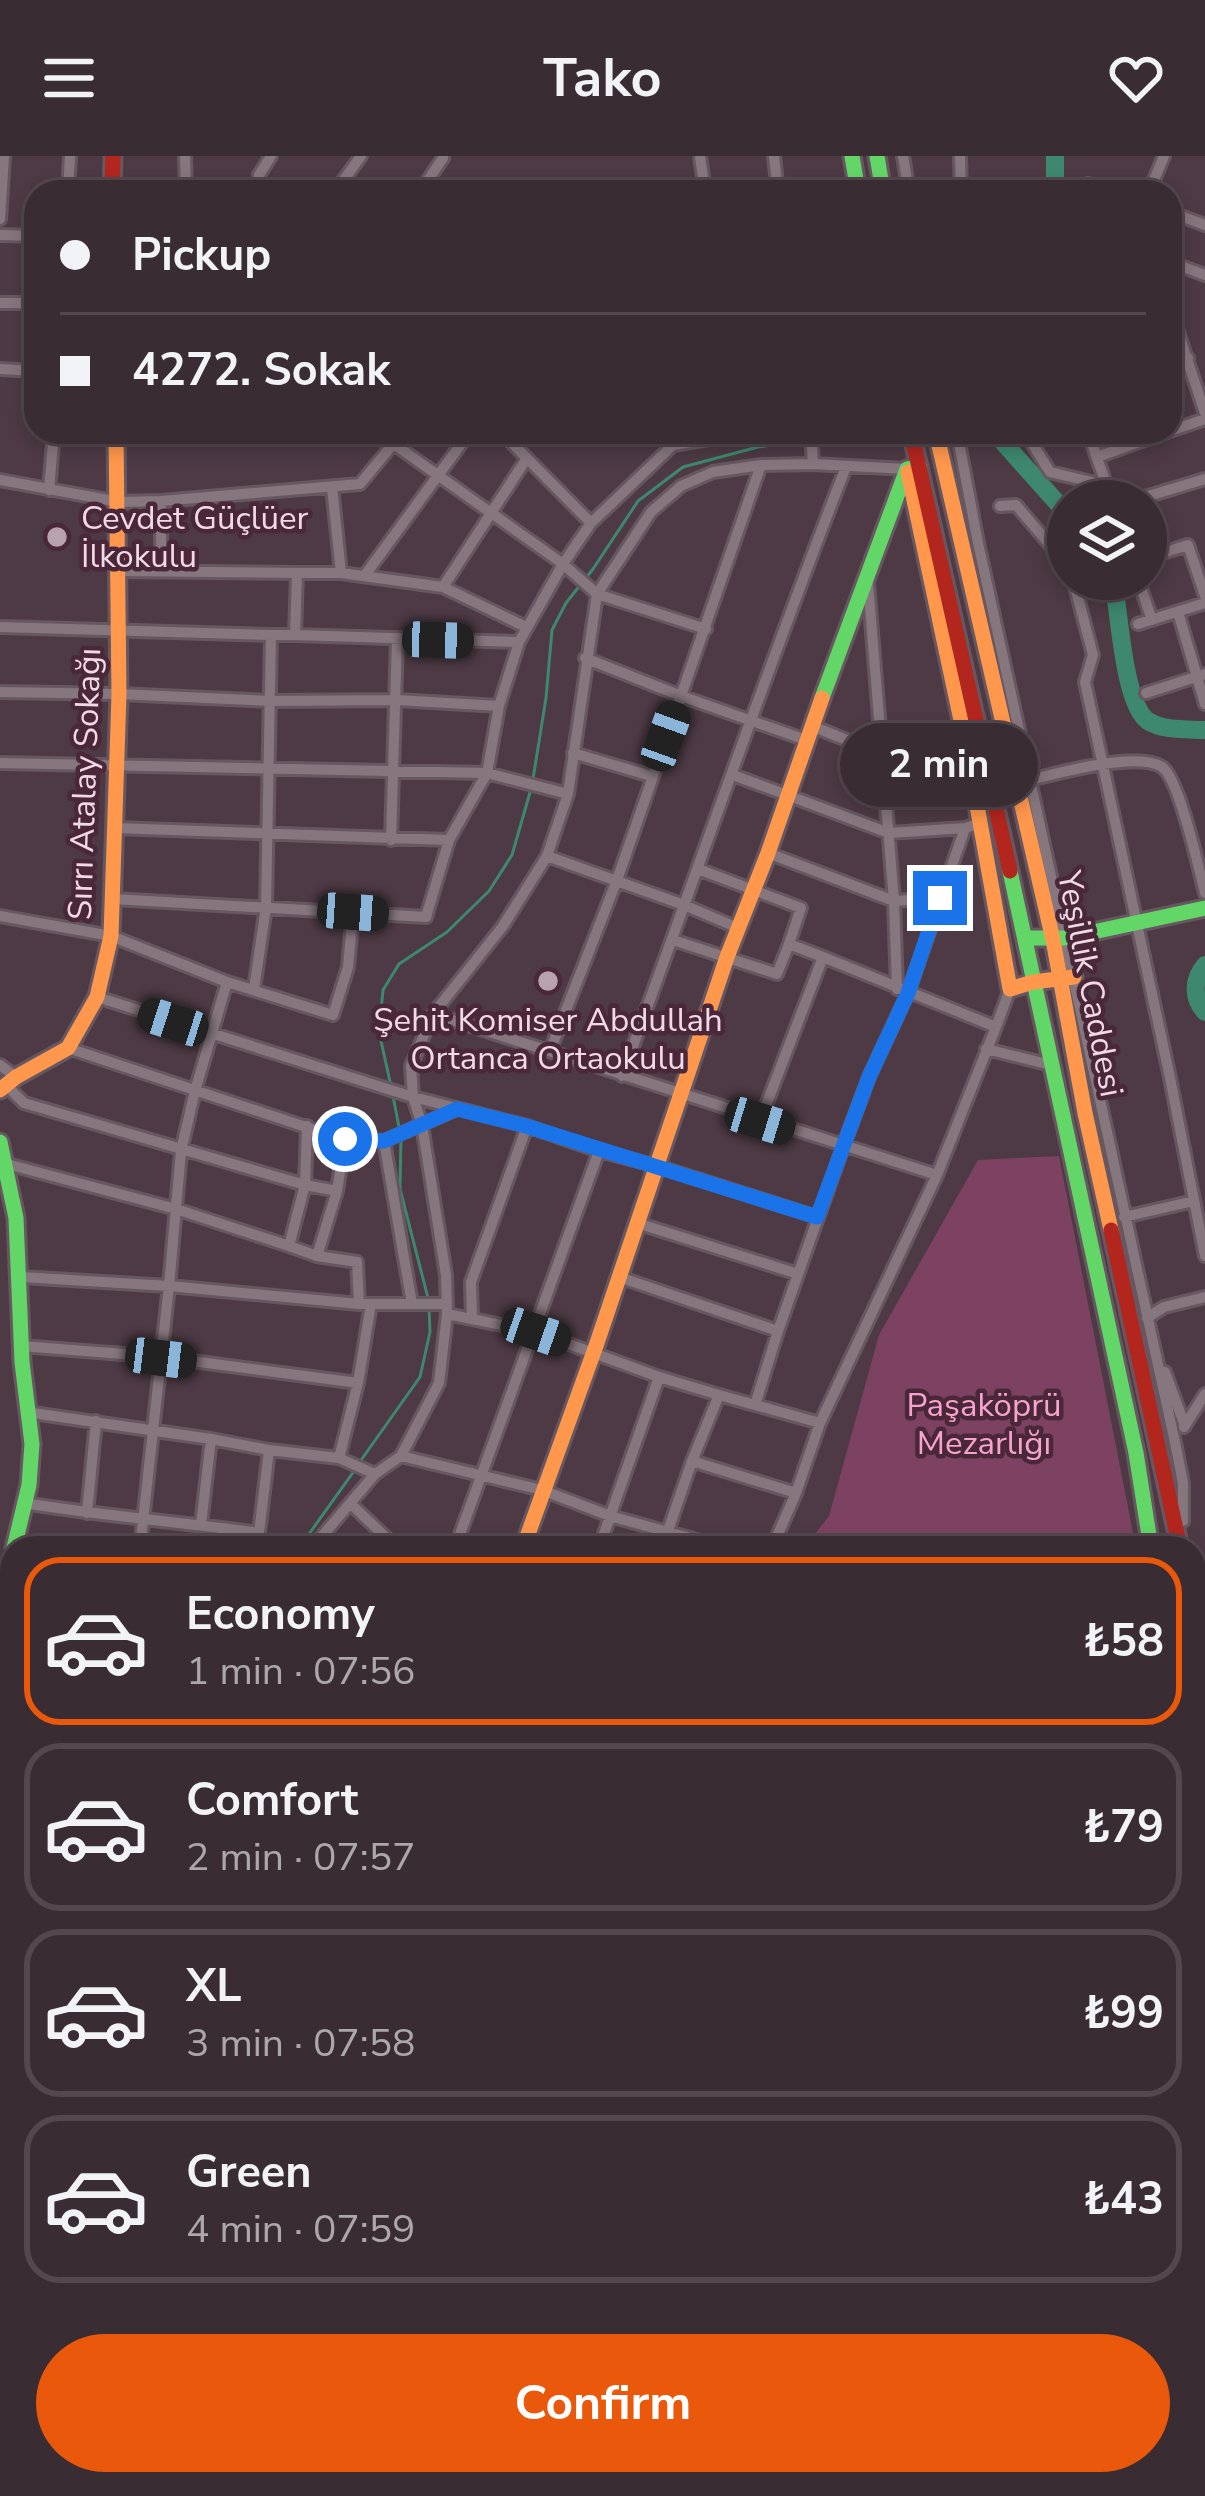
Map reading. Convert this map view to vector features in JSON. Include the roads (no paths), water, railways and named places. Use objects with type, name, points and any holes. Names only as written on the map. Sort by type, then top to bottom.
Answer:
[{"type":"main road","name":"Sırrı Atalay Sokağı","points":[[68,1048],[97,997],[111,936],[119,694],[116,444]]},
{"type":"main road","name":"Yeşillik Caddesi","points":[[912,444],[913,468],[1065,1117],[1148,1536]]},
{"type":"main road","name":"Yeşillik Caddesi","points":[[939,444],[1059,939],[1085,1113],[1178,1536]]},
{"type":"main road","points":[[527,1536],[727,957],[868,574],[913,468]]},
{"type":"main road","points":[[913,468],[965,739],[973,826],[1010,988],[1067,978]]},
{"type":"main road","points":[[1025,938],[1059,939],[1205,908]]},
{"type":"main road","points":[[7,1084],[68,1048]]},
{"type":"main road","points":[[0,1142],[7,1164],[9,1228],[21,1277],[21,1346],[32,1475],[25,1503],[8,1527]]},
{"type":"street","points":[[0,219],[4,156]]},
{"type":"street","points":[[1182,342],[1205,416]]},
{"type":"street","points":[[1182,361],[1188,358]]},
{"type":"street","points":[[49,490],[53,444]]},
{"type":"street","points":[[0,480],[119,502],[332,487],[360,484],[393,444]]},
{"type":"street","points":[[395,444],[597,594],[706,629]]},
{"type":"street","points":[[365,575],[461,444]]},
{"type":"street","points":[[513,444],[591,523]]},
{"type":"street","points":[[113,899],[426,917],[449,840],[488,773],[500,706],[526,628],[591,523],[679,444]]},
{"type":"street","points":[[812,444],[813,464]]},
{"type":"street","points":[[960,444],[1059,939]]},
{"type":"street","points":[[1032,444],[1050,472],[1083,480]]},
{"type":"street","points":[[1092,444],[1106,480]]},
{"type":"street","points":[[1097,457],[1134,444]]},
{"type":"street","points":[[443,586],[527,458]]},
{"type":"street","points":[[550,1051],[617,880],[761,465]]},
{"type":"street","points":[[323,1536],[375,1474],[401,1456],[440,1383],[446,1275],[411,1066],[433,1014],[503,926],[547,856],[568,794],[597,594],[651,512],[681,486],[712,472],[761,465],[913,468]]},
{"type":"street","points":[[622,1076],[846,467]]},
{"type":"street","points":[[1167,490],[1205,479]]},
{"type":"street","points":[[332,487],[341,573]]},
{"type":"street","points":[[161,501],[161,570]]},
{"type":"street","points":[[1000,506],[1016,505],[1047,541]]},
{"type":"street","points":[[1167,552],[1205,539]]},
{"type":"street","points":[[1138,624],[1205,600],[1188,545]]},
{"type":"street","points":[[120,571],[365,575],[443,586],[526,628]]},
{"type":"street","points":[[296,635],[297,573]]},
{"type":"street","points":[[868,574],[902,991]]},
{"type":"street","points":[[1079,600],[1093,655],[1085,682],[1205,1256]]},
{"type":"street","points":[[1146,600],[1153,620]]},
{"type":"street","points":[[1178,612],[1201,675],[1205,704]]},
{"type":"street","points":[[0,627],[519,642]]},
{"type":"street","points":[[254,989],[266,907],[271,635]]},
{"type":"street","points":[[392,840],[398,638]]},
{"type":"street","points":[[585,658],[750,720],[881,754],[965,739]]},
{"type":"street","points":[[1146,693],[1201,675]]},
{"type":"street","points":[[0,692],[500,706]]},
{"type":"street","points":[[573,753],[651,776]]},
{"type":"street","points":[[0,763],[488,773],[568,794]]},
{"type":"street","points":[[1030,780],[1104,763],[1157,764],[1167,770],[1205,893]]},
{"type":"street","points":[[733,775],[889,833],[973,826],[869,1077],[755,1405]]},
{"type":"street","points":[[114,828],[449,840]]},
{"type":"street","points":[[768,853],[894,901],[940,898]]},
{"type":"street","points":[[547,856],[738,928]]},
{"type":"street","points":[[673,940],[777,974],[802,908],[698,869]]},
{"type":"street","points":[[0,916],[111,936],[227,982],[333,1015],[348,968],[353,912]]},
{"type":"street","points":[[789,944],[996,1028]]},
{"type":"street","points":[[760,1121],[824,957]]},
{"type":"street","points":[[1067,978],[1176,1447],[1183,1483],[1181,1536]]},
{"type":"street","points":[[141,1536],[181,1151],[227,982]]},
{"type":"street","points":[[777,1536],[820,1423],[937,1175],[1010,988]]},
{"type":"street","points":[[97,997],[817,1217]]},
{"type":"street","points":[[433,1014],[937,1175]]},
{"type":"street","points":[[68,1048],[345,1139],[384,1141],[457,1109]]},
{"type":"street","points":[[986,1049],[1050,1065]]},
{"type":"street","points":[[0,1065],[7,1084],[24,1102],[181,1151],[337,1191]]},
{"type":"street","points":[[289,1246],[305,1185],[307,1126]]},
{"type":"street","points":[[472,1318],[471,1282],[526,1126]]},
{"type":"street","points":[[317,1256],[337,1191],[345,1139]]},
{"type":"street","points":[[384,1141],[412,1304]]},
{"type":"street","points":[[460,1536],[599,1151]]},
{"type":"street","points":[[7,1164],[176,1208],[317,1256],[357,1262],[365,1304],[358,1383],[339,1458]]},
{"type":"street","points":[[1191,1186],[1205,1183]]},
{"type":"street","points":[[1124,1217],[1194,1201]]},
{"type":"street","points":[[637,1223],[798,1274]]},
{"type":"street","points":[[21,1277],[447,1309],[536,1332],[659,1377],[820,1423]]},
{"type":"street","points":[[619,1277],[778,1330]]},
{"type":"street","points":[[1147,1318],[1163,1307],[1205,1297]]},
{"type":"street","points":[[1151,1334],[1185,1426]]},
{"type":"street","points":[[21,1346],[358,1383]]},
{"type":"street","points":[[603,1536],[659,1377]]},
{"type":"street","points":[[1176,1447],[1205,1394]]},
{"type":"street","points":[[666,1536],[719,1396]]},
{"type":"street","points":[[26,1412],[339,1458],[375,1474]]},
{"type":"street","points":[[87,1513],[96,1421]]},
{"type":"street","points":[[201,1525],[211,1439]]},
{"type":"street","points":[[25,1503],[259,1533],[269,1450]]},
{"type":"street","points":[[401,1456],[542,1490],[682,1536]]},
{"type":"street","points":[[692,1461],[796,1492]]},
{"type":"street","points":[[351,1504],[384,1536]]},
{"type":"waterway","points":[[1055,156],[1055,180]]},
{"type":"waterway","points":[[533,779],[552,630],[638,501],[683,467],[779,444]]},
{"type":"waterway","points":[[1005,444],[1047,491]]},
{"type":"waterway","points":[[1116,600],[1129,681],[1140,712],[1161,726],[1205,730]]},
{"type":"waterway","points":[[391,1086],[379,1032],[383,990],[399,964],[447,932],[489,891],[512,855],[531,789]]},
{"type":"waterway","points":[[1205,965],[1196,988],[1205,1012]]},
{"type":"waterway","points":[[393,1096],[399,1127]]},
{"type":"waterway","points":[[401,1137],[400,1189],[428,1298]]},
{"type":"waterway","points":[[359,1463],[420,1377],[430,1332],[429,1307]]},
{"type":"waterway","points":[[308,1536],[354,1471]]},
{"type":"place","name":"Cevdet Güçlüer İlkokulu","points":[[57,537]]},
{"type":"place","name":"Şehit Komiser Abdullah Ortanca Ortaokulu","points":[[548,981]]},
{"type":"park label","name":"Paşaköprü Mezarlığı","points":[[984,1424]]}]
